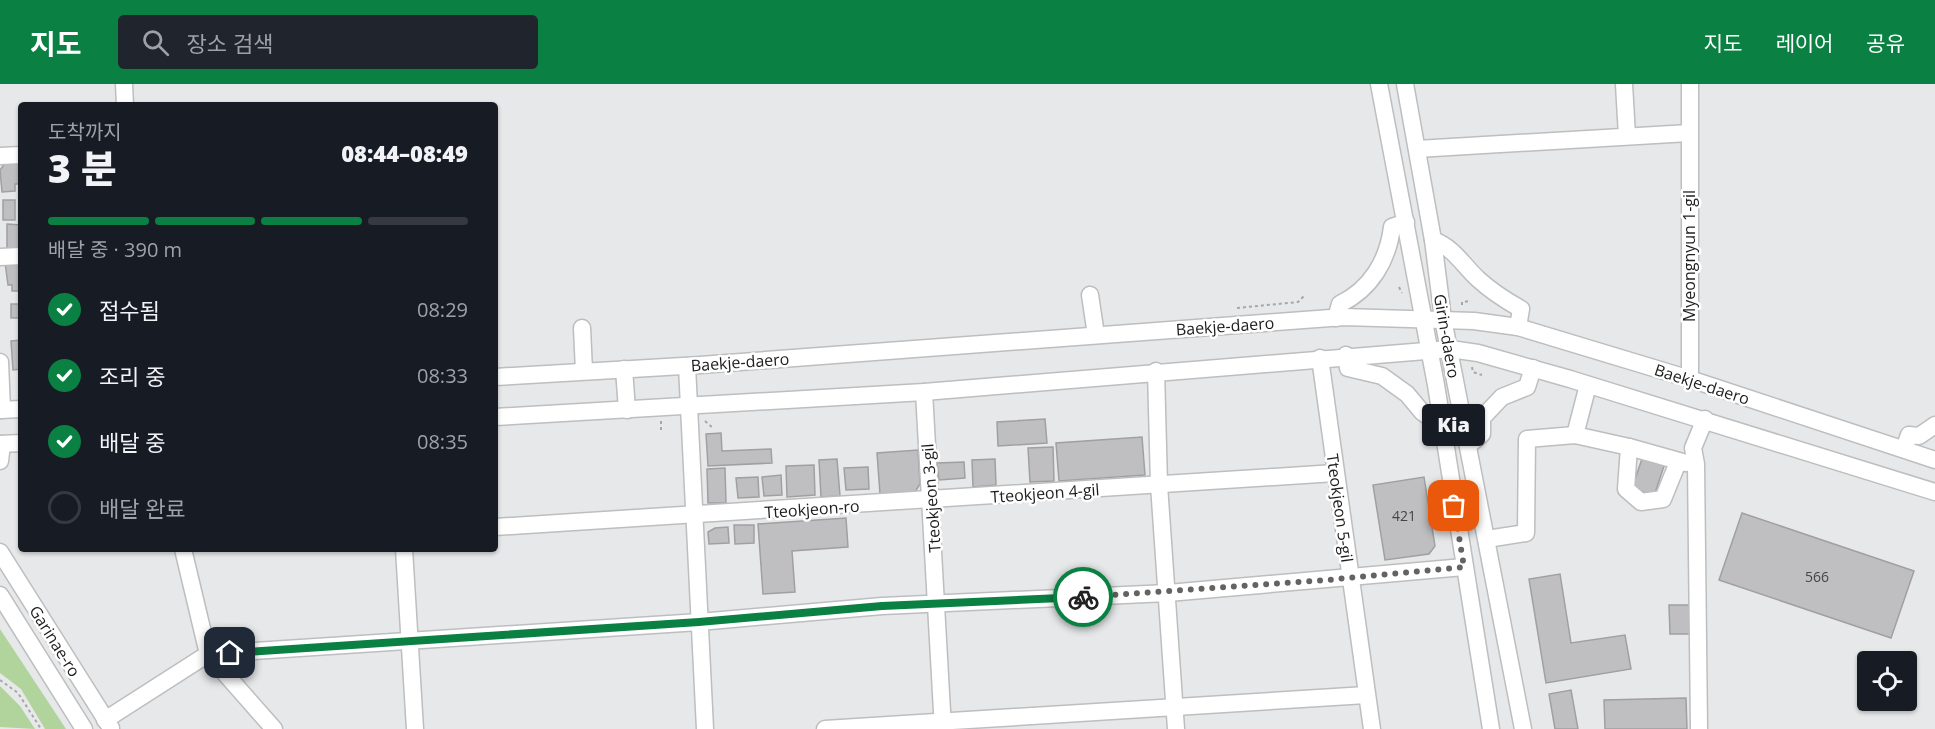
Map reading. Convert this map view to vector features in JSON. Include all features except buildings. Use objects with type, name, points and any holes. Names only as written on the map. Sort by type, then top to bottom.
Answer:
[{"type":"street","points":[[124,84],[125,102]]},
{"type":"street","name":"Girin-daero","points":[[1379,84],[1424,319],[1491,729]]},
{"type":"street","name":"Girin-daero","points":[[1405,84],[1433,240],[1443,320],[1523,729]]},
{"type":"street","points":[[1624,84],[1627,136]]},
{"type":"street","name":"Myeongnyun 1-gil","points":[[1690,84],[1690,379]]},
{"type":"street","points":[[1417,149],[1689,133]]},
{"type":"street","points":[[0,156],[18,155]]},
{"type":"street","points":[[1336,318],[1340,304],[1352,298],[1382,265],[1392,227],[1406,222]]},
{"type":"street","points":[[1433,240],[1448,246],[1478,279],[1502,299],[1521,309],[1518,327]]},
{"type":"street","points":[[0,257],[18,256]]},
{"type":"street","points":[[1090,295],[1096,335]]},
{"type":"street","name":"Baekje-daero","points":[[498,377],[687,366],[1336,318],[1443,320],[1518,327],[1690,379],[1935,460]]},
{"type":"street","points":[[582,328],[584,371]]},
{"type":"street","name":"Baekje-daero","points":[[498,417],[924,392],[1156,371],[1450,349],[1478,352],[1533,368],[1705,419],[1935,492]]},
{"type":"street","points":[[1346,356],[1348,368],[1382,376],[1407,394],[1422,412],[1442,426]]},
{"type":"street","name":"Tteokjeon 5-gil","points":[[1320,358],[1372,729]]},
{"type":"street","points":[[0,362],[1,410],[18,409]]},
{"type":"street","points":[[687,366],[705,729]]},
{"type":"street","points":[[1469,445],[1482,434],[1482,418],[1502,397],[1527,387],[1533,368]]},
{"type":"street","points":[[624,369],[627,410]]},
{"type":"street","points":[[1156,371],[1159,485],[1176,729]]},
{"type":"street","points":[[1575,435],[1588,385]]},
{"type":"street","name":"Tteokjeon 3-gil","points":[[924,392],[943,725]]},
{"type":"street","name":"Baekje-daero","points":[[1699,729],[1696,464],[1693,448],[1705,419]]},
{"type":"street","points":[[1904,449],[1909,435],[1918,436],[1935,425]]},
{"type":"street","points":[[1487,539],[1526,533],[1527,439],[1575,435],[1629,447],[1678,462],[1696,464]]},
{"type":"street","points":[[1,450],[18,444]]},
{"type":"street","points":[[1629,447],[1626,489],[1641,502],[1663,499],[1678,462]]},
{"type":"street","name":"Tteokjeon 4-gil","points":[[931,501],[1335,473]]},
{"type":"street","name":"Tteokjeon-ro","points":[[498,528],[931,501]]},
{"type":"street","name":"Garinae-ro","points":[[0,552],[108,724]]},
{"type":"street","points":[[184,552],[208,654],[274,729]]},
{"type":"street","points":[[404,552],[416,729]]},
{"type":"street","points":[[108,724],[208,654],[410,639],[699,622],[882,606],[1168,593],[1350,579],[1464,567]]},
{"type":"street","name":"Garinae-ro","points":[[0,595],[84,729]]},
{"type":"street","points":[[825,729],[943,725],[1366,695]]},
{"type":"path","points":[[0,680],[18,693],[41,729]]},
{"type":"green space","points":[[0,629],[66,729],[45,729],[21,689],[0,673]]},
{"type":"green space","points":[[0,686],[20,706],[35,729],[0,727]]},
{"type":"way so far","points":[[1083,597],[1168,593],[1464,567],[1454,506]]},
{"type":"place","name":"Kia","points":[[1454,506]]},
{"type":"route","points":[[230,653],[410,639],[699,622],[882,606],[1083,597]]}]
